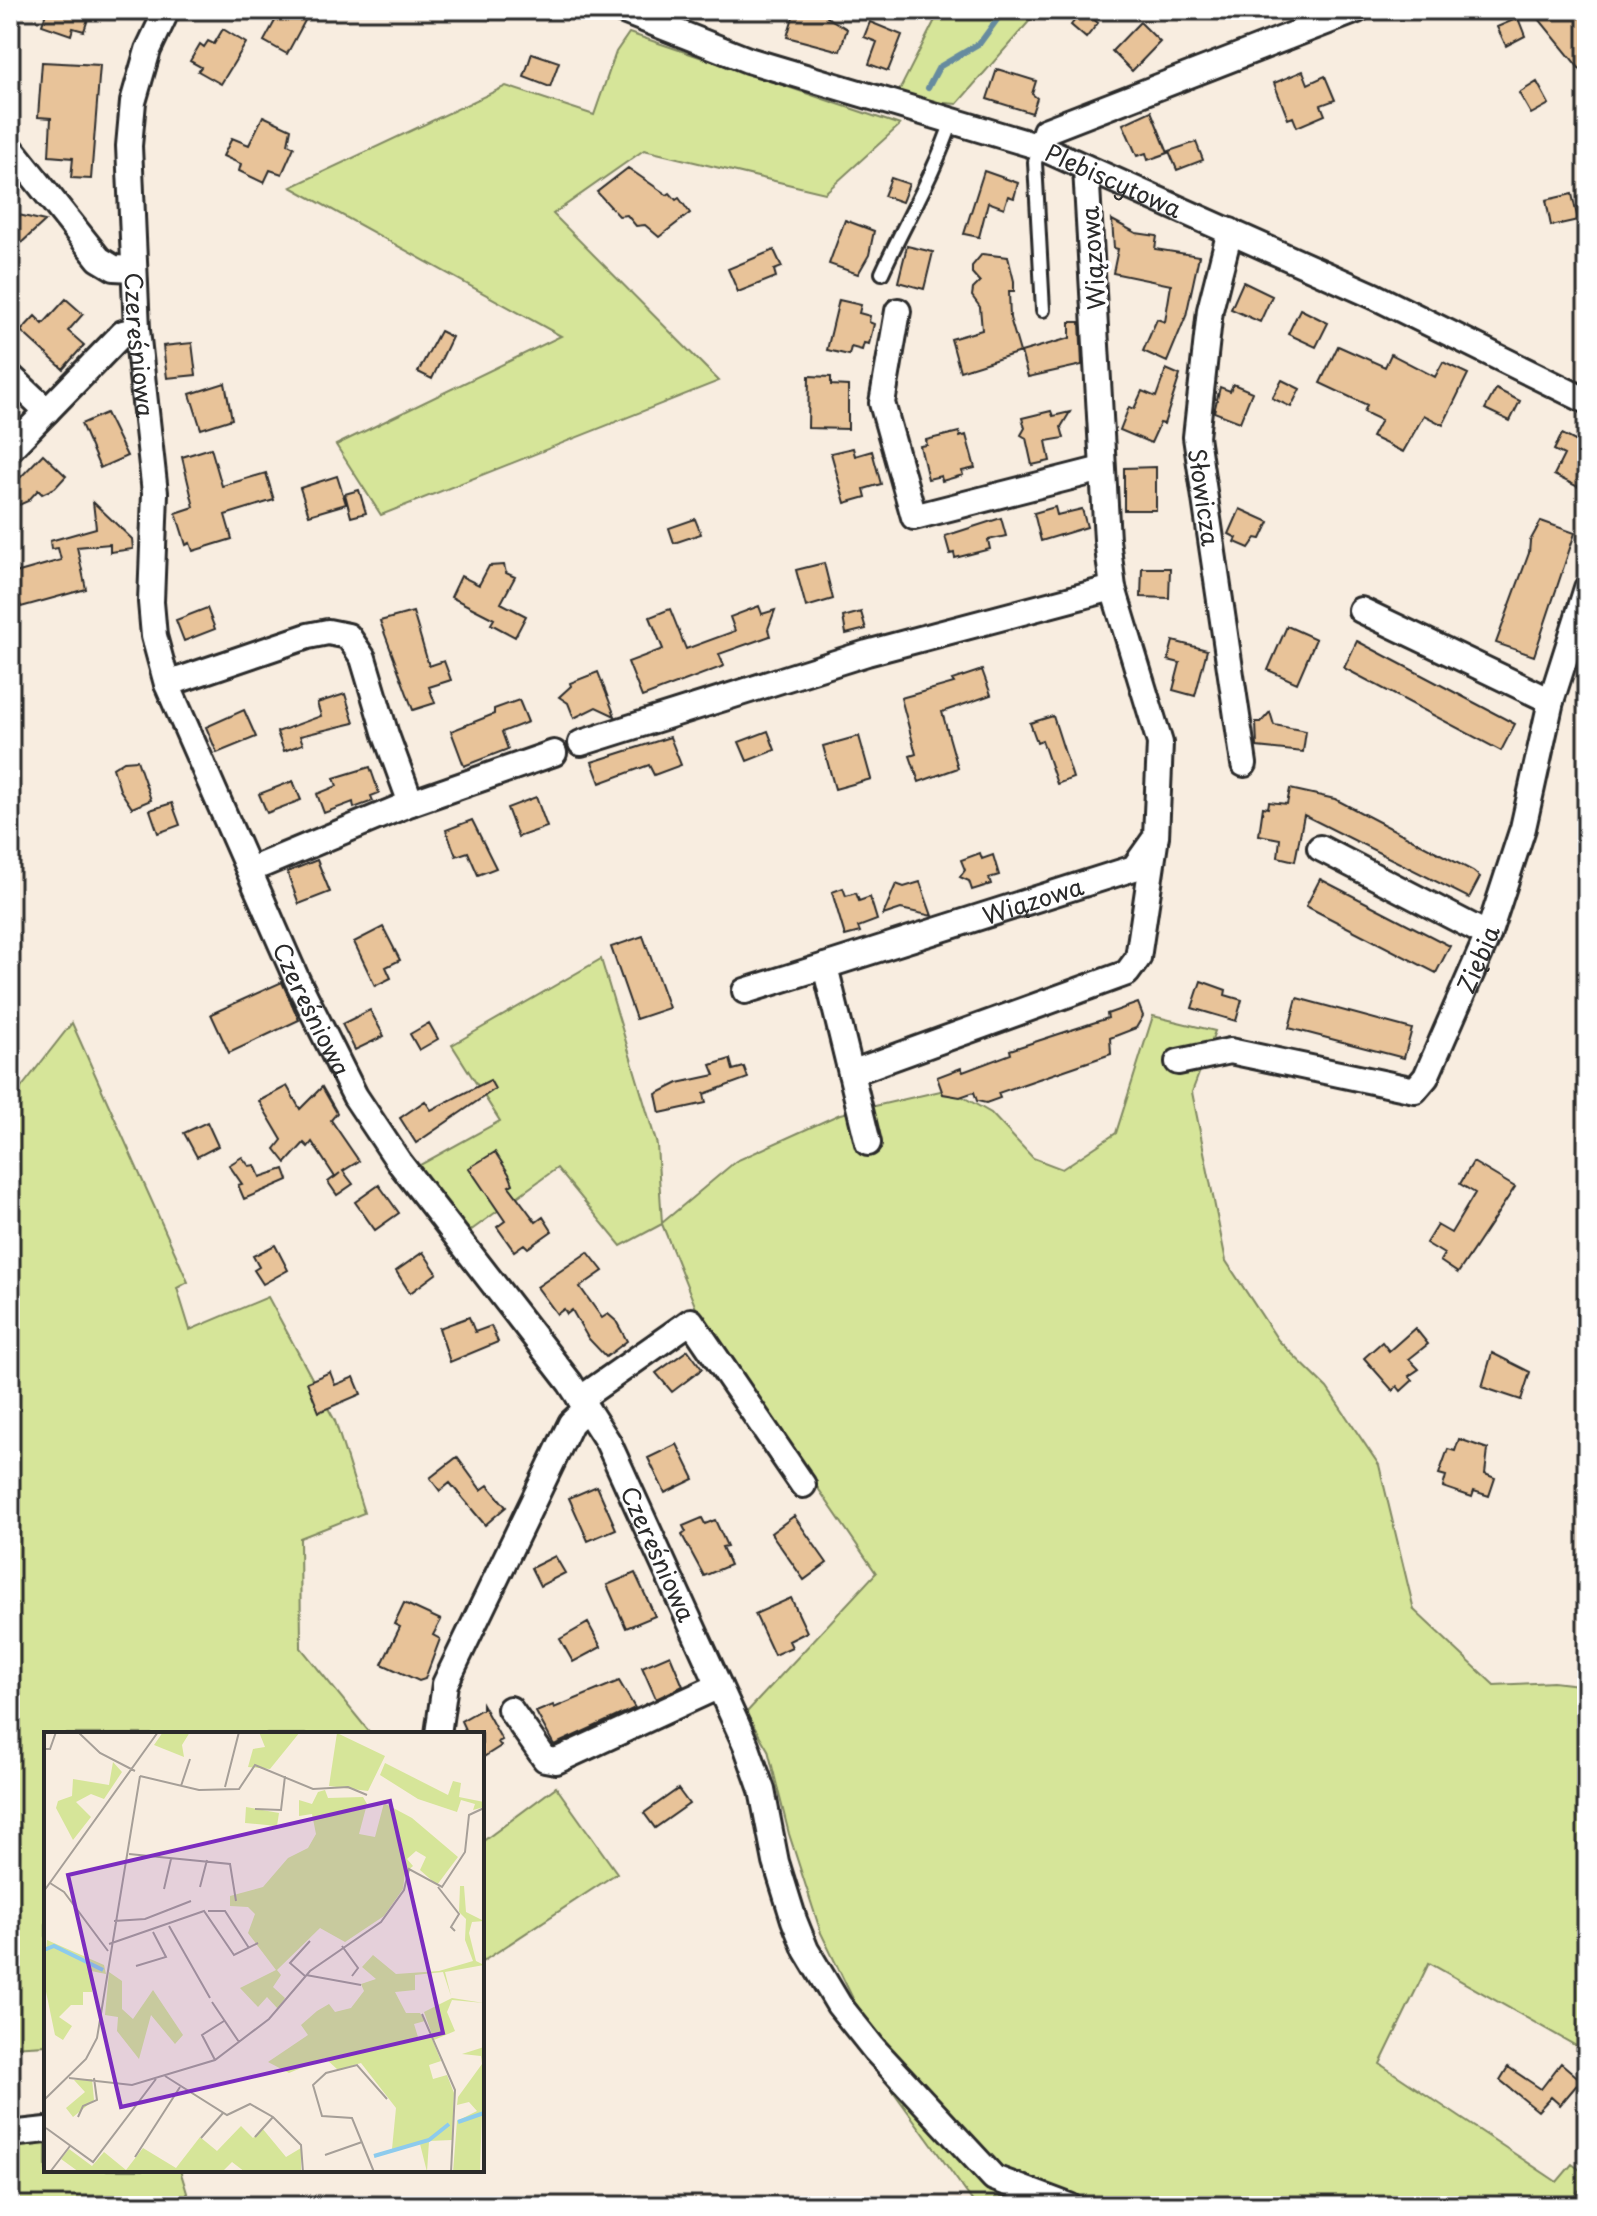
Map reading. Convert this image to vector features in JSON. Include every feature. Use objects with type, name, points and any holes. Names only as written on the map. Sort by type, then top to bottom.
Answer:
[{"type":"street","name":"Czereśniowa","points":[[167,10],[148,50],[133,102],[129,146],[137,330],[155,493],[153,625],[167,684],[297,980],[355,1096],[399,1162],[583,1404],[608,1442],[719,1686],[762,1790],[776,1862],[794,1920],[806,1950],[833,1996],[856,2028],[994,2178],[1069,2206]]},
{"type":"street","name":"Plebiscytowa","points":[[621,10],[748,60],[1040,147],[1374,296],[1587,401]]},
{"type":"street","points":[[1040,147],[1045,131],[1357,10]]},
{"type":"street","points":[[10,147],[99,259],[114,268],[133,269]]},
{"type":"street","name":"Wiązowa","points":[[745,991],[1134,868],[1156,837],[1160,743],[1113,588],[1102,469],[1086,168]]},
{"type":"street","name":"Słowicza","points":[[1230,231],[1210,310],[1196,437],[1244,764]]},
{"type":"street","points":[[898,311],[882,403],[914,517],[1102,469]]},
{"type":"street","points":[[10,449],[123,333],[137,330]]},
{"type":"street","points":[[10,376],[47,411]]},
{"type":"street","points":[[581,743],[867,653],[1113,588]]},
{"type":"street","name":"Ziębia","points":[[1178,1062],[1230,1051],[1415,1090],[1426,1077],[1488,935],[1523,828],[1551,701],[1587,588]]},
{"type":"street","points":[[1361,610],[1551,701]]},
{"type":"street","points":[[167,684],[308,636],[328,632],[348,636],[363,658],[411,803]]},
{"type":"street","points":[[250,870],[411,803],[554,753]]},
{"type":"street","points":[[851,1073],[1127,973],[1138,958],[1156,837]]},
{"type":"street","points":[[1320,848],[1488,935]]},
{"type":"street","points":[[825,966],[868,1143]]},
{"type":"street","points":[[438,1732],[445,1684],[571,1423],[583,1404],[691,1321],[803,1485]]},
{"type":"street","points":[[510,1709],[545,1759],[556,1761],[719,1686]]},
{"type":"street","points":[[10,2134],[44,2130]]},
{"type":"lane","points":[[882,273],[897,238],[918,205],[952,121]]},
{"type":"lane","points":[[1040,147],[1035,162],[1043,310]]},
{"type":"green space","points":[[940,10],[1039,10],[957,104],[895,99]]},
{"type":"green space","points":[[629,33],[900,125],[825,193],[644,150],[553,214],[719,381],[381,515],[336,445],[561,336],[291,187],[506,86],[594,115],[616,52]]},
{"type":"green space","points":[[601,959],[657,1145],[662,1223],[736,1161],[840,1114],[949,1089],[991,1113],[1033,1158],[1062,1169],[1116,1133],[1153,1016],[1215,1031],[1192,1092],[1226,1261],[1278,1340],[1327,1388],[1379,1465],[1414,1610],[1494,1685],[1553,1682],[1587,1686],[1587,2052],[1429,1963],[1380,2064],[1557,2182],[1572,2164],[1587,2175],[1587,2182],[1565,2206],[1102,2206],[1001,2168],[901,2062],[855,2003],[821,1933],[789,1834],[768,1750],[746,1713],[876,1573],[698,1313],[662,1224],[621,1246],[557,1168],[466,1234],[409,1171],[500,1121],[452,1045]]},
{"type":"green space","points":[[72,1023],[188,1282],[177,1288],[190,1330],[268,1297],[335,1421],[364,1513],[300,1538],[301,1648],[369,1732],[44,1732],[44,2045],[10,2047],[10,1409],[14,1407],[10,1384],[10,1102]]},
{"type":"green space","points":[[556,1787],[617,1873],[484,1961],[484,1841]]},
{"type":"green space","points":[[856,2040],[976,2179],[1002,2198],[1031,2206],[976,2206]]},
{"type":"green space","points":[[44,2138],[44,2172],[181,2172],[191,2206],[10,2206],[10,2143]]},
{"type":"building","points":[[47,10],[91,10],[84,31],[73,28],[71,35],[42,25]]},
{"type":"building","points":[[281,10],[293,10],[307,17],[287,54],[264,41]]},
{"type":"building","points":[[795,10],[829,10],[827,17],[847,29],[840,51],[787,37]]},
{"type":"building","points":[[1083,10],[1098,23],[1086,38],[1071,25]]},
{"type":"building","points":[[1550,10],[1579,10],[1587,20],[1587,78],[1539,19]]},
{"type":"building","points":[[1518,18],[1525,36],[1506,46],[1497,27]]},
{"type":"building","points":[[870,22],[902,35],[888,71],[869,64],[877,42],[864,37]]},
{"type":"building","points":[[1140,22],[1160,42],[1132,71],[1112,51]]},
{"type":"building","points":[[223,29],[246,43],[221,84],[198,71],[201,67],[190,61],[200,44],[204,47],[208,41],[214,44]]},
{"type":"building","points":[[532,53],[559,62],[550,87],[524,77]]},
{"type":"building","points":[[42,62],[100,65],[91,179],[71,178],[73,158],[49,156],[51,118],[38,117]]},
{"type":"building","points":[[997,69],[1036,81],[1032,94],[1037,98],[1032,113],[987,99]]},
{"type":"building","points":[[1303,71],[1308,84],[1325,76],[1335,100],[1321,105],[1325,115],[1297,127],[1293,117],[1288,119],[1274,83]]},
{"type":"building","points":[[1537,82],[1549,104],[1531,114],[1519,93]]},
{"type":"building","points":[[1151,111],[1168,153],[1148,160],[1146,153],[1137,156],[1123,124]]},
{"type":"building","points":[[263,116],[291,129],[288,144],[294,147],[282,174],[270,170],[264,183],[239,171],[241,164],[223,156],[232,138],[249,145]]},
{"type":"building","points":[[1196,142],[1203,160],[1177,170],[1169,151]]},
{"type":"building","points":[[628,168],[667,195],[670,193],[676,200],[679,198],[690,213],[659,237],[645,225],[636,226],[627,215],[619,216],[597,192]]},
{"type":"building","points":[[984,171],[1018,183],[1014,198],[1008,196],[1004,208],[988,202],[979,237],[964,234]]},
{"type":"building","points":[[891,178],[909,184],[902,202],[884,196]]},
{"type":"building","points":[[1572,194],[1578,220],[1551,226],[1546,200]]},
{"type":"building","points":[[10,213],[45,221],[20,244],[10,234]]},
{"type":"building","points":[[845,220],[874,231],[869,255],[858,274],[829,264]]},
{"type":"building","points":[[1112,220],[1136,233],[1157,236],[1155,249],[1199,256],[1186,316],[1167,362],[1143,351],[1157,319],[1165,322],[1171,285],[1113,273],[1118,249],[1114,248]]},
{"type":"building","points":[[907,246],[933,252],[924,289],[898,282]]},
{"type":"building","points":[[774,250],[782,267],[774,270],[776,277],[738,292],[728,269]]},
{"type":"building","points":[[982,254],[1008,257],[1014,281],[1014,291],[1009,291],[1010,318],[1020,352],[960,371],[951,339],[982,330],[980,307],[972,296],[973,289],[980,282],[972,273],[972,266]]},
{"type":"building","points":[[1243,282],[1272,296],[1260,322],[1231,309]]},
{"type":"building","points":[[66,299],[83,314],[68,331],[84,345],[63,369],[21,331],[35,316],[43,324]]},
{"type":"building","points":[[839,300],[861,305],[859,313],[870,316],[869,322],[874,324],[869,344],[864,343],[862,350],[851,347],[849,355],[827,350]]},
{"type":"building","points":[[1300,309],[1328,323],[1316,347],[1288,334]]},
{"type":"building","points":[[1070,322],[1080,322],[1082,365],[1028,377],[1021,352],[1070,338]]},
{"type":"building","points":[[440,331],[452,337],[432,379],[418,372]]},
{"type":"building","points":[[192,343],[196,375],[167,378],[163,346]]},
{"type":"building","points":[[1338,346],[1385,367],[1391,354],[1435,377],[1443,362],[1468,374],[1443,425],[1424,415],[1403,452],[1372,437],[1381,420],[1364,412],[1367,405],[1320,383]]},
{"type":"building","points":[[1166,369],[1180,375],[1164,424],[1160,423],[1151,443],[1120,430],[1129,407],[1134,409],[1142,391],[1156,397]]},
{"type":"building","points":[[809,376],[831,377],[831,385],[848,386],[848,429],[808,428]]},
{"type":"building","points":[[1282,380],[1300,389],[1291,407],[1272,398]]},
{"type":"building","points":[[225,383],[232,419],[201,429],[190,394]]},
{"type":"building","points":[[1233,384],[1252,392],[1240,422],[1214,412],[1220,387],[1230,391]]},
{"type":"building","points":[[1496,389],[1520,401],[1510,421],[1485,409]]},
{"type":"building","points":[[1051,411],[1053,416],[1070,412],[1061,427],[1064,438],[1046,441],[1050,461],[1032,465],[1026,438],[1021,435],[1025,428],[1022,418]]},
{"type":"building","points":[[106,413],[127,456],[100,468],[81,424]]},
{"type":"building","points":[[959,432],[960,437],[966,435],[975,468],[942,481],[941,476],[928,479],[920,446],[927,445],[926,440]]},
{"type":"building","points":[[1562,434],[1587,447],[1587,470],[1578,487],[1554,475],[1564,455],[1554,450]]},
{"type":"building","points":[[211,448],[222,486],[266,473],[274,500],[225,515],[232,539],[193,551],[190,543],[186,545],[176,513],[194,507],[182,457]]},
{"type":"building","points":[[853,448],[855,456],[872,451],[881,484],[864,489],[866,497],[845,503],[831,453]]},
{"type":"building","points":[[43,454],[66,476],[55,488],[42,494],[38,490],[28,501],[10,509],[10,495],[17,488],[14,484]]},
{"type":"building","points":[[1156,467],[1156,510],[1124,510],[1124,468]]},
{"type":"building","points":[[337,476],[346,504],[309,515],[300,488]]},
{"type":"building","points":[[359,490],[366,513],[351,517],[345,494]]},
{"type":"building","points":[[93,502],[132,539],[133,549],[110,552],[110,544],[77,547],[86,589],[21,607],[12,574],[61,560],[58,548],[51,549],[50,541],[96,528]]},
{"type":"building","points":[[1055,507],[1057,515],[1082,509],[1087,527],[1041,541],[1034,513]]},
{"type":"building","points":[[1240,509],[1269,522],[1261,539],[1256,538],[1249,548],[1235,542],[1237,538],[1229,534]]},
{"type":"building","points":[[1001,518],[1006,536],[988,540],[990,549],[955,558],[954,553],[950,554],[945,536]]},
{"type":"building","points":[[695,519],[701,534],[674,543],[669,528]]},
{"type":"building","points":[[1541,521],[1575,533],[1534,656],[1496,643],[1529,553],[1530,541]]},
{"type":"building","points":[[824,563],[833,599],[806,607],[796,570]]},
{"type":"building","points":[[504,565],[506,573],[515,577],[501,603],[526,616],[515,637],[491,624],[494,619],[451,597],[461,576],[479,585],[489,566]]},
{"type":"building","points":[[1142,568],[1170,568],[1169,598],[1141,597]]},
{"type":"building","points":[[759,606],[762,614],[775,610],[768,629],[770,636],[719,654],[724,666],[642,697],[628,662],[663,649],[650,617],[670,609],[686,649],[735,631],[730,617]]},
{"type":"building","points":[[207,608],[215,629],[184,641],[176,620]]},
{"type":"building","points":[[413,612],[429,666],[444,661],[451,680],[429,687],[435,703],[413,710],[380,621]]},
{"type":"building","points":[[861,612],[866,629],[846,634],[843,617]]},
{"type":"building","points":[[1287,626],[1316,639],[1297,683],[1268,670]]},
{"type":"building","points":[[1173,641],[1207,650],[1195,696],[1173,690],[1180,663],[1168,660]]},
{"type":"building","points":[[1357,641],[1515,724],[1501,751],[1344,668]]},
{"type":"building","points":[[982,670],[991,695],[942,712],[958,768],[919,782],[910,756],[916,754],[901,698],[954,683],[952,680]]},
{"type":"building","points":[[598,672],[615,716],[596,707],[574,718],[568,703],[559,697],[571,686],[570,683]]},
{"type":"building","points":[[345,694],[354,723],[300,736],[303,744],[284,751],[277,732],[321,716],[317,703]]},
{"type":"building","points":[[519,700],[528,722],[502,732],[508,749],[464,766],[451,731]]},
{"type":"building","points":[[244,710],[256,737],[217,753],[206,727]]},
{"type":"building","points":[[1270,712],[1274,725],[1306,731],[1303,752],[1257,747],[1256,722],[1261,722]]},
{"type":"building","points":[[1053,716],[1073,778],[1057,784],[1042,740],[1037,742],[1030,723]]},
{"type":"building","points":[[768,731],[775,750],[747,761],[739,742]]},
{"type":"building","points":[[859,736],[871,779],[835,789],[823,746]]},
{"type":"building","points":[[670,737],[681,765],[654,775],[649,765],[600,783],[592,762]]},
{"type":"building","points":[[137,760],[151,800],[132,808],[120,790],[113,768],[124,761]]},
{"type":"building","points":[[370,767],[379,793],[371,796],[373,801],[354,808],[353,802],[324,813],[317,794],[337,786],[334,778]]},
{"type":"building","points":[[293,781],[301,800],[267,813],[259,794]]},
{"type":"building","points":[[1290,789],[1335,799],[1473,871],[1480,877],[1469,898],[1304,815],[1295,861],[1278,857],[1280,839],[1259,835],[1263,807],[1268,808],[1269,802],[1287,804]]},
{"type":"building","points":[[536,797],[547,827],[518,837],[507,808]]},
{"type":"building","points":[[172,803],[180,825],[158,833],[150,810]]},
{"type":"building","points":[[472,820],[496,868],[478,875],[468,852],[456,856],[446,830]]},
{"type":"building","points":[[980,853],[982,859],[993,855],[999,875],[989,878],[991,884],[972,890],[969,881],[960,877],[965,870],[961,860]]},
{"type":"building","points":[[317,860],[330,892],[299,904],[287,872]]},
{"type":"building","points":[[1320,879],[1450,946],[1436,973],[1306,906]]},
{"type":"building","points":[[920,882],[932,916],[901,909],[883,915],[896,884],[904,887]]},
{"type":"building","points":[[843,888],[846,896],[856,893],[859,901],[870,897],[877,920],[858,927],[860,932],[845,936],[832,892]]},
{"type":"building","points":[[383,927],[400,960],[386,967],[391,978],[375,986],[354,942]]},
{"type":"building","points":[[643,936],[669,1008],[636,1019],[611,947]]},
{"type":"building","points":[[1201,981],[1226,990],[1225,995],[1242,1000],[1236,1021],[1192,1008]]},
{"type":"building","points":[[282,982],[299,1020],[229,1053],[211,1014]]},
{"type":"building","points":[[1297,998],[1412,1029],[1404,1058],[1289,1028]]},
{"type":"building","points":[[1138,1003],[1143,1016],[1136,1028],[1110,1038],[1111,1054],[998,1093],[1000,1098],[986,1103],[977,1101],[974,1092],[960,1097],[943,1094],[937,1077],[961,1068],[963,1072],[1011,1054],[1010,1050],[1108,1018],[1107,1014]]},
{"type":"building","points":[[370,1010],[384,1036],[355,1050],[342,1024]]},
{"type":"building","points":[[429,1023],[438,1039],[419,1050],[410,1034]]},
{"type":"building","points":[[730,1059],[733,1070],[744,1067],[748,1078],[704,1094],[706,1103],[660,1113],[656,1094],[678,1083],[715,1075],[711,1065]]},
{"type":"building","points":[[490,1080],[495,1089],[416,1143],[400,1118],[425,1101],[431,1110]]},
{"type":"building","points":[[287,1086],[300,1109],[322,1087],[337,1113],[331,1120],[359,1161],[343,1171],[353,1184],[337,1195],[328,1182],[335,1177],[312,1142],[308,1147],[304,1143],[286,1163],[275,1149],[282,1140],[259,1101]]},
{"type":"building","points":[[207,1122],[218,1146],[197,1157],[184,1133]]},
{"type":"building","points":[[495,1152],[509,1174],[513,1184],[509,1186],[536,1222],[543,1217],[552,1231],[528,1248],[524,1244],[514,1251],[497,1227],[505,1221],[469,1168]]},
{"type":"building","points":[[242,1157],[249,1166],[255,1165],[260,1177],[284,1169],[288,1180],[244,1199],[238,1185],[242,1184],[229,1165]]},
{"type":"building","points":[[1473,1162],[1515,1187],[1458,1273],[1440,1261],[1444,1254],[1426,1243],[1437,1225],[1451,1233],[1475,1193],[1460,1184]]},
{"type":"building","points":[[379,1185],[399,1213],[375,1230],[355,1202]]},
{"type":"building","points":[[275,1245],[288,1270],[263,1284],[254,1270],[259,1267],[253,1256]]},
{"type":"building","points":[[423,1252],[437,1273],[410,1293],[396,1271]]},
{"type":"building","points":[[588,1252],[603,1271],[580,1287],[602,1318],[608,1314],[616,1321],[627,1341],[606,1357],[588,1338],[572,1310],[567,1314],[564,1309],[557,1314],[537,1287]]},
{"type":"building","points":[[469,1317],[475,1332],[491,1326],[498,1342],[450,1362],[439,1328]]},
{"type":"building","points":[[1415,1328],[1428,1344],[1409,1359],[1419,1369],[1409,1376],[1413,1380],[1401,1391],[1397,1386],[1393,1391],[1364,1358],[1382,1342],[1389,1351]]},
{"type":"building","points":[[688,1350],[702,1369],[672,1392],[656,1373]]},
{"type":"building","points":[[1492,1353],[1530,1372],[1521,1400],[1482,1387]]},
{"type":"building","points":[[330,1372],[335,1385],[354,1377],[361,1394],[319,1412],[307,1382]]},
{"type":"building","points":[[1459,1439],[1488,1449],[1485,1474],[1495,1478],[1489,1496],[1474,1491],[1472,1497],[1443,1487],[1446,1476],[1439,1474],[1448,1449],[1455,1451]]},
{"type":"building","points":[[677,1444],[694,1479],[665,1493],[648,1458]]},
{"type":"building","points":[[457,1457],[481,1490],[488,1485],[506,1507],[485,1525],[450,1483],[440,1491],[430,1478]]},
{"type":"building","points":[[597,1486],[616,1529],[588,1541],[569,1498]]},
{"type":"building","points":[[794,1516],[827,1563],[804,1580],[771,1533]]},
{"type":"building","points":[[702,1518],[705,1524],[715,1520],[727,1546],[722,1547],[730,1565],[704,1576],[682,1535],[686,1532],[683,1526]]},
{"type":"building","points":[[555,1556],[565,1573],[540,1586],[531,1568]]},
{"type":"building","points":[[635,1573],[655,1616],[626,1628],[607,1585]]},
{"type":"building","points":[[791,1598],[807,1632],[789,1641],[792,1647],[774,1655],[755,1614]]},
{"type":"building","points":[[404,1603],[441,1620],[433,1635],[440,1639],[425,1679],[419,1681],[382,1664],[400,1627],[394,1624]]},
{"type":"building","points":[[588,1623],[601,1647],[573,1662],[560,1639]]},
{"type":"building","points":[[670,1655],[683,1686],[656,1699],[642,1667]]},
{"type":"building","points":[[619,1681],[635,1708],[554,1745],[536,1712],[553,1705],[554,1708]]},
{"type":"building","points":[[482,1704],[502,1740],[498,1742],[501,1746],[484,1757],[484,1732],[466,1732],[461,1721],[482,1709]]},
{"type":"building","points":[[678,1789],[689,1804],[655,1828],[644,1813]]},
{"type":"building","points":[[1561,2063],[1581,2080],[1560,2105],[1551,2097],[1538,2111],[1500,2080],[1508,2067],[1541,2089]]},
{"type":"waterway","points":[[928,88],[939,67],[980,43],[1004,10]]}]
